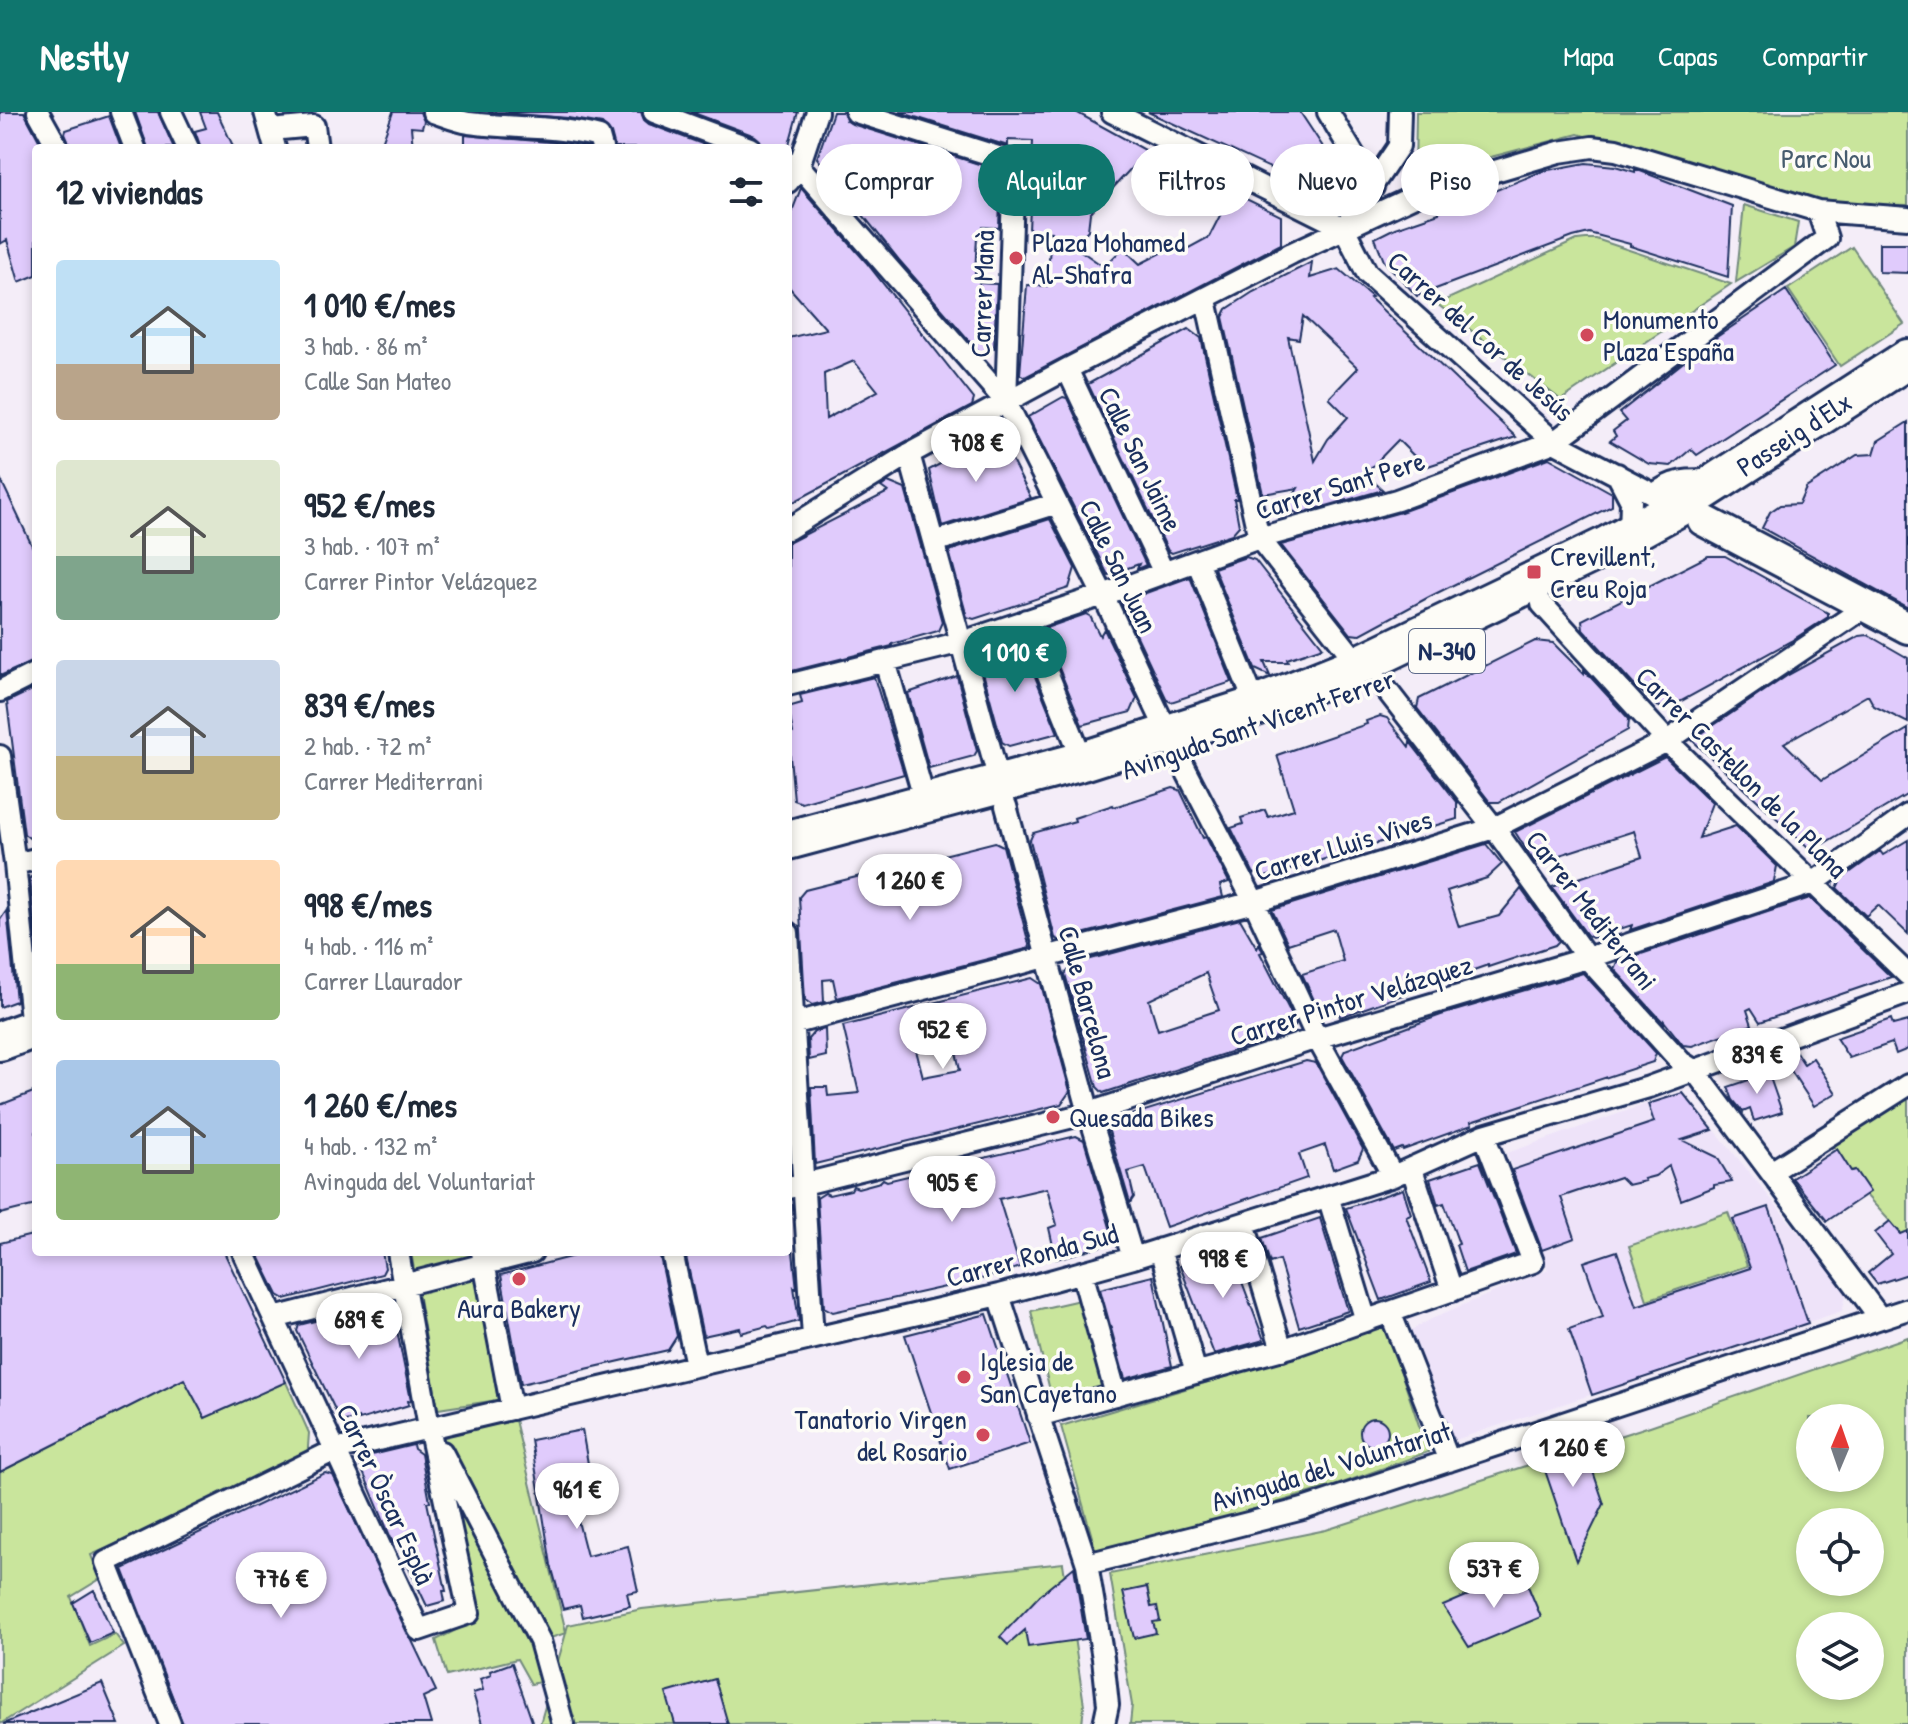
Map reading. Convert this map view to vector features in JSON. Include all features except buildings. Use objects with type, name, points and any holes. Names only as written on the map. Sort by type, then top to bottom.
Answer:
[{"type":"highway","name":"Passeig d'Elx","points":[[1679,507],[1908,359]]},
{"type":"highway","name":"Passeig d'Elx","points":[[1679,507],[1908,385]]},
{"type":"highway","name":"Avinguda Sant Vicent Ferrer","points":[[792,839],[926,805],[1003,795],[1083,761],[1174,745],[1256,706],[1371,675],[1679,507]]},
{"type":"highway","name":"Avinguda Sant Vicent Ferrer","points":[[792,862],[1174,745],[1371,675],[1542,604],[1679,507]]},
{"type":"highway","points":[[0,1064],[28,1040]]},
{"type":"street","points":[[121,112],[133,144]]},
{"type":"street","points":[[171,112],[186,144]]},
{"type":"street","points":[[433,112],[466,123],[543,119],[599,137],[601,144]]},
{"type":"street","points":[[654,112],[739,144]]},
{"type":"street","points":[[817,112],[792,170],[1006,402]]},
{"type":"street","name":"Carrer Manà","points":[[856,112],[1014,162],[1006,402]]},
{"type":"street","points":[[1112,112],[1344,228]]},
{"type":"street","points":[[1328,112],[1347,144]]},
{"type":"street","points":[[1385,168],[1399,146],[1400,112]]},
{"type":"street","points":[[46,114],[57,144]]},
{"type":"street","points":[[270,130],[314,126],[316,144]]},
{"type":"street","points":[[792,527],[909,454],[1067,369],[1344,228],[1421,193],[1559,152],[1592,147],[1616,150],[1818,211],[1908,218]]},
{"type":"street","name":"Carrer Sant Pere","points":[[792,684],[962,642],[1259,538],[1397,500],[1554,442],[1827,238],[1818,211]]},
{"type":"street","points":[[1344,228],[1352,216]]},
{"type":"street","name":"Carrer del Cor de Jesús","points":[[1344,228],[1367,273],[1554,442],[1679,507]]},
{"type":"street","points":[[1206,300],[1259,538]]},
{"type":"street","name":"Calle San Jaime","points":[[1067,369],[1164,573]]},
{"type":"street","name":"Calle San Juan","points":[[1006,402],[1254,902],[1317,1038],[1403,1172],[1452,1291]]},
{"type":"street","name":"Calle Barcelona","points":[[909,454],[1089,1113],[1133,1258]]},
{"type":"street","points":[[1617,474],[1631,501],[1630,533]]},
{"type":"street","points":[[934,542],[1057,503]]},
{"type":"street","points":[[1679,507],[1908,628]]},
{"type":"street","name":"Carrer Mediterrani","points":[[1259,538],[1494,828],[1587,958],[1681,1062],[1695,1071],[1880,1318]]},
{"type":"street","points":[[1197,561],[1256,706]]},
{"type":"street","name":"Carrer Castellon de la Plana","points":[[1542,604],[1667,741],[1908,975]]},
{"type":"street","name":"Carrer Lluis Vives","points":[[792,1024],[1254,902],[1494,828],[1667,741],[1867,606]]},
{"type":"street","points":[[1026,620],[1083,761]]},
{"type":"street","points":[[885,661],[926,805]]},
{"type":"street","points":[[0,691],[32,675]]},
{"type":"street","points":[[0,756],[15,864],[28,1040]]},
{"type":"street","name":"Carrer Pintor Velázquez","points":[[796,1186],[1089,1113],[1317,1038],[1587,958],[1813,883],[1908,815]]},
{"type":"street","points":[[15,864],[32,860]]},
{"type":"street","name":"Carrer Ronda Sud","points":[[170,1724],[106,1562],[335,1450],[999,1295],[1133,1258],[1403,1172],[1484,1135],[1695,1071],[1908,993]]},
{"type":"street","points":[[792,1056],[796,1186],[813,1338]]},
{"type":"street","points":[[1771,1172],[1908,1085]]},
{"type":"street","points":[[1038,1416],[1282,1350],[1533,1262],[1484,1135]]},
{"type":"street","points":[[1328,1196],[1366,1321]]},
{"type":"street","points":[[1244,1223],[1282,1350]]},
{"type":"street","points":[[1160,1249],[1196,1373]]},
{"type":"street","name":"Carrer Òscar Esplà","points":[[245,1256],[419,1630],[469,1613],[429,1427]]},
{"type":"street","points":[[399,1256],[429,1427],[540,1641],[563,1724]]},
{"type":"street","points":[[673,1256],[696,1365]]},
{"type":"street","points":[[274,1318],[404,1284],[483,1258],[512,1409]]},
{"type":"street","points":[[1082,1272],[1116,1395]]},
{"type":"street","points":[[999,1295],[1087,1564],[1108,1705],[1104,1724]]},
{"type":"street","name":"Avinguda del Voluntariat","points":[[1087,1564],[1303,1509],[1908,1309]]},
{"type":"street","points":[[1390,1312],[1449,1461]]},
{"type":"shaded area","points":[[1683,1091],[1847,1292],[1842,1311],[1452,1441],[1411,1330],[1439,1315],[1548,1270],[1507,1153]]},
{"type":"green space","name":"Parc Nou","points":[[1416,112],[1908,112],[1908,205],[1823,204],[1578,134],[1499,155],[1499,144],[1416,144]]},
{"type":"green space","points":[[1744,205],[1798,222],[1794,247],[1736,282]]},
{"type":"green space","points":[[1596,239],[1731,284],[1561,400],[1437,304],[1577,240]]},
{"type":"green space","points":[[1852,247],[1904,324],[1840,366],[1788,289]]},
{"type":"green space","points":[[1908,1098],[1906,1239],[1865,1194],[1834,1146]]},
{"type":"green space","points":[[1728,1212],[1747,1266],[1647,1300],[1629,1246]]},
{"type":"green space","points":[[412,1256],[474,1256],[498,1400],[438,1409]]},
{"type":"green space","points":[[1084,1299],[1105,1386],[1052,1399],[1031,1311]]},
{"type":"green space","points":[[1385,1325],[1428,1452],[1337,1485],[1097,1555],[1061,1426],[1265,1365]]},
{"type":"green space","points":[[1908,1337],[1908,1724],[1130,1724],[1132,1705],[1110,1574],[1326,1530],[1650,1426]]},
{"type":"green space","points":[[184,1379],[205,1418],[286,1382],[309,1433],[307,1461],[91,1555],[100,1579],[71,1597],[90,1646],[115,1634],[124,1646],[0,1724],[0,1472]]},
{"type":"green space","points":[[515,1420],[566,1632],[568,1625],[642,1609],[1063,1563],[1084,1705],[1082,1724],[540,1724],[566,1633],[550,1638],[442,1436]]},
{"type":"green space","points":[[445,1477],[529,1642],[540,1682],[531,1684],[517,1659],[447,1676],[436,1640],[478,1619]]},
{"type":"place","name":"Plaza Mohamed Al-Shafra","points":[[1016,258]]},
{"type":"place","name":"Monumento Plaza España","points":[[1587,335]]},
{"type":"place","name":"Crevillent, Creu Roja","points":[[1534,572]]},
{"type":"place","name":"Quesada Bikes","points":[[1053,1117]]},
{"type":"place","name":"Aura Bakery","points":[[519,1279]]},
{"type":"place","name":"Iglesia de San Cayetano","points":[[964,1377]]},
{"type":"place","name":"Tanatorio Virgen del Rosario","points":[[983,1435]]}]
